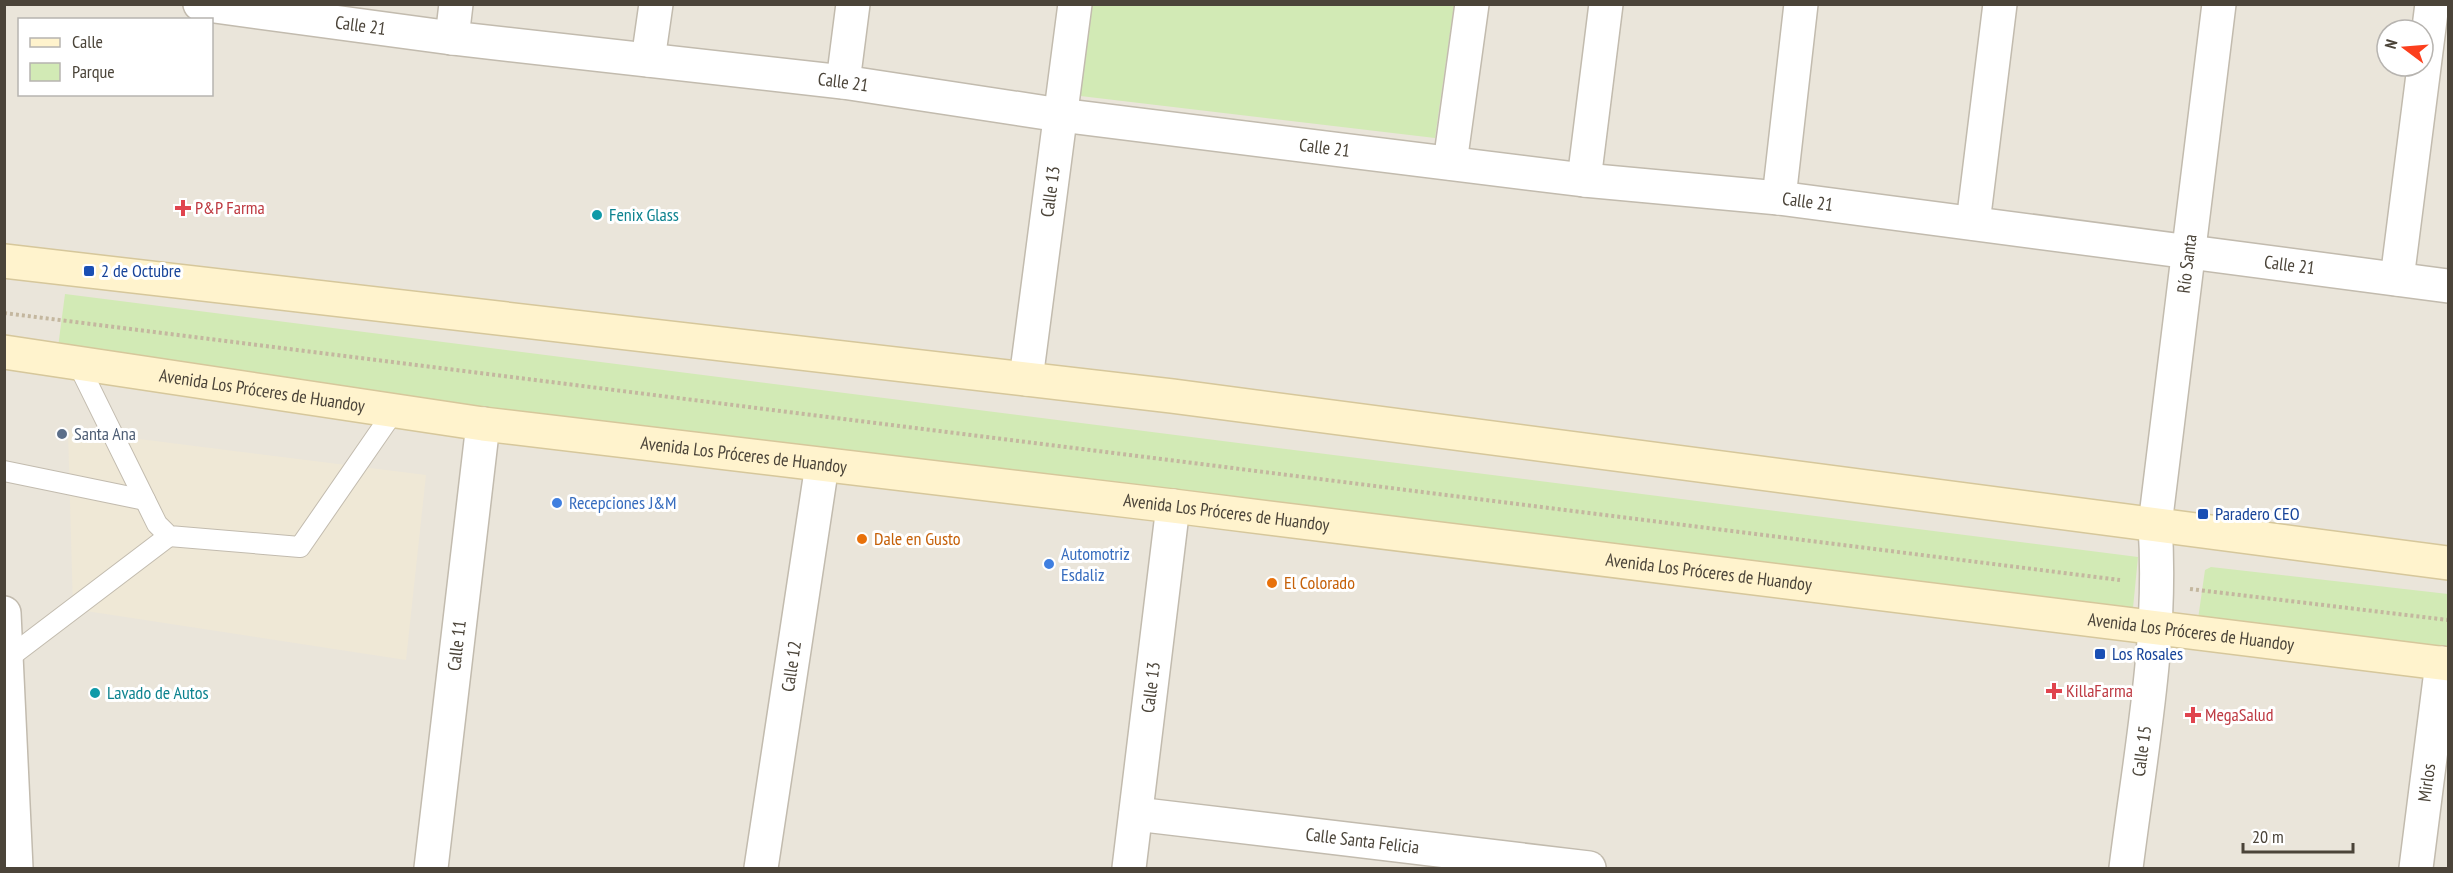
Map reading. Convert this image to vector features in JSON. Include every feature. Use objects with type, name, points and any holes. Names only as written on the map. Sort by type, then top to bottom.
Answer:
[{"type":"main road","points":[[4,261],[1183,398],[2448,563]]},
{"type":"main road","name":"Avenida Los Próceres de Huandoy","points":[[4,352],[483,424],[1173,506],[2445,664]]},
{"type":"street","name":"Calle 21","points":[[200,4],[255,8],[452,39],[843,82],[1060,115],[1584,180],[1779,198],[2448,286]]},
{"type":"street","points":[[452,39],[456,4]]},
{"type":"street","points":[[648,60],[656,4]]},
{"type":"street","points":[[843,82],[853,4]]},
{"type":"street","name":"Calle 13","points":[[1026,379],[1075,4]]},
{"type":"street","points":[[1450,163],[1472,4]]},
{"type":"street","points":[[1584,180],[1606,4]]},
{"type":"street","points":[[1779,198],[1801,4]]},
{"type":"street","points":[[1973,223],[2000,4]]},
{"type":"street","name":"Río Santa","points":[[2154,525],[2218,4]]},
{"type":"street","points":[[2397,279],[2432,4]]},
{"type":"street","name":"Calle 11","points":[[431,868],[483,424]]},
{"type":"street","name":"Calle 12","points":[[761,868],[822,465]]},
{"type":"street","name":"Calle 13","points":[[1129,868],[1173,506]]},
{"type":"street","name":"Calle 15","points":[[2126,868],[2156,627],[2158,585],[2154,525]]},
{"type":"street","points":[[4,613],[16,868]]},
{"type":"street","name":"Mirlos","points":[[2416,868],[2445,664]]},
{"type":"street","name":"Calle Santa Felicia","points":[[1136,814],[1589,868]]},
{"type":"lane","points":[[76,362],[157,524],[169,536],[300,547],[394,411]]},
{"type":"lane","points":[[4,471],[145,500]]},
{"type":"lane","points":[[6,660],[169,536]]},
{"type":"path","points":[[4,313],[2448,620]]},
{"type":"shaded area","points":[[5,5],[2448,5],[2448,868],[5,868]]},
{"type":"shaded area","points":[[68,430],[426,475],[406,660],[73,609]]},
{"type":"green space","points":[[1084,5],[1454,5],[1435,138],[1072,95]]},
{"type":"green space","points":[[65,294],[2138,557],[2133,608],[2126,616],[57,355]]},
{"type":"green space","points":[[2211,567],[2448,594],[2448,657],[2197,626],[2205,570]]},
{"type":"place","name":"P&P Farma","points":[[183,208]]},
{"type":"place","name":"Fenix Glass","points":[[597,215]]},
{"type":"place","name":"2 de Octubre","points":[[89,271]]},
{"type":"place","name":"Santa Ana","points":[[62,434]]},
{"type":"place","name":"Recepciones J&M","points":[[557,503]]},
{"type":"place","name":"Paradero CEO","points":[[2203,514]]},
{"type":"place","name":"Dale en Gusto","points":[[862,539]]},
{"type":"place","name":"Automotriz Esdaliz","points":[[1049,564]]},
{"type":"place","name":"El Colorado","points":[[1272,583]]},
{"type":"place","name":"Los Rosales","points":[[2100,654]]},
{"type":"place","name":"KillaFarma","points":[[2054,691]]},
{"type":"place","name":"Lavado de Autos","points":[[95,693]]},
{"type":"place","name":"MegaSalud","points":[[2193,715]]}]
